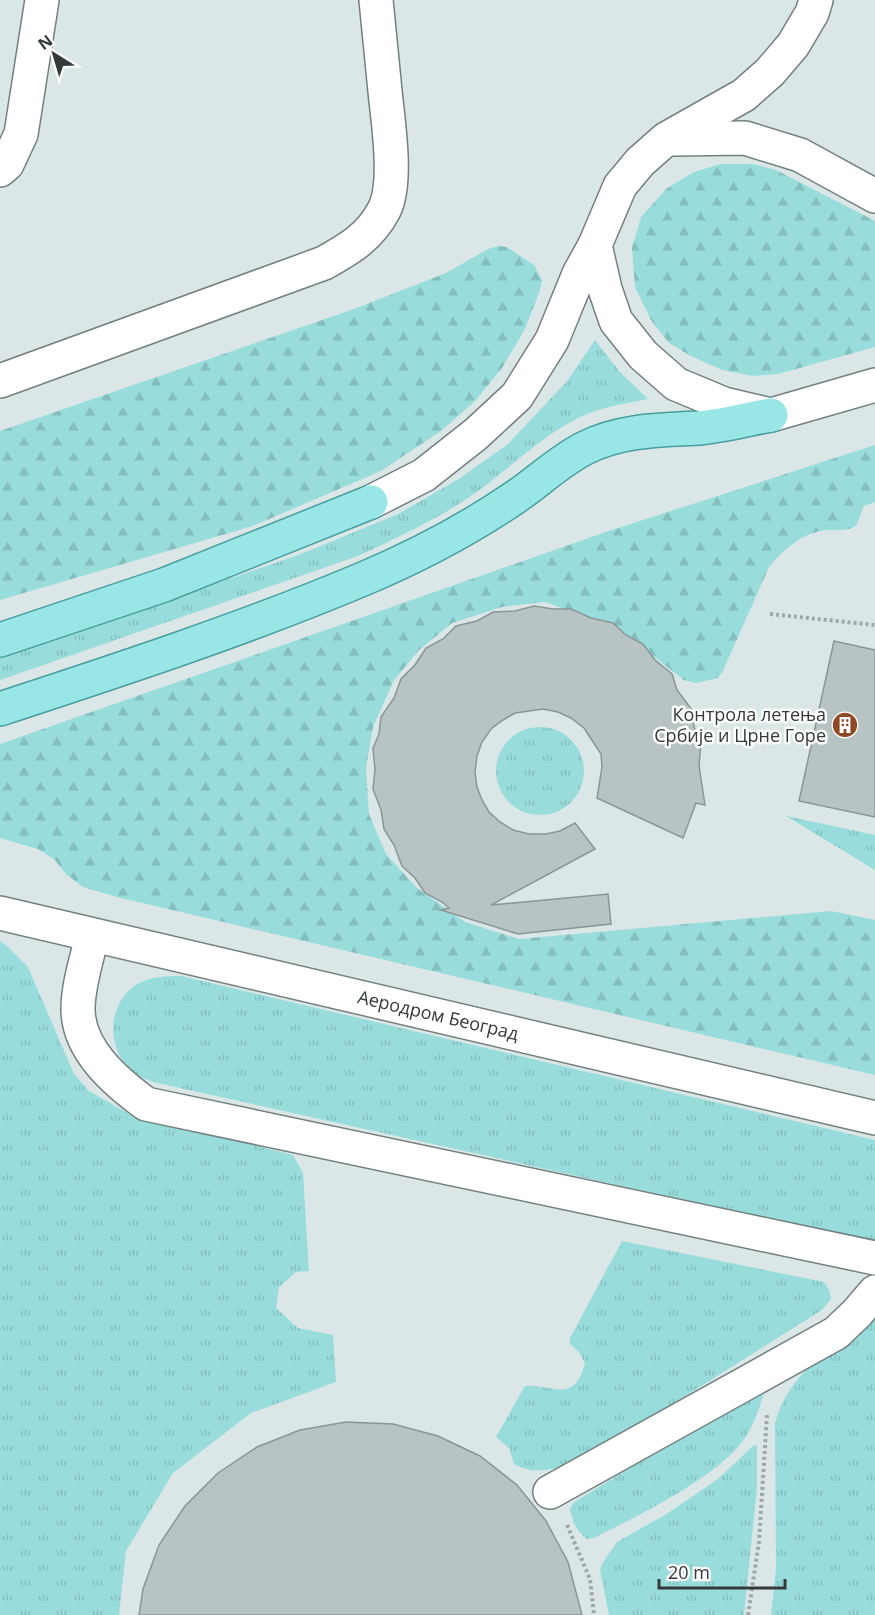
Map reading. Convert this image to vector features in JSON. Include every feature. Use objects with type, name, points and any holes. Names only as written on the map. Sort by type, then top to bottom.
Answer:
[{"type":"main road","points":[[0,709],[179,650],[364,579],[452,537],[514,498],[585,448],[626,434],[667,428],[701,428],[771,415]]},
{"type":"main road","points":[[0,639],[164,585],[371,502]]},
{"type":"street","points":[[0,170],[7,164],[21,134],[42,0]]},
{"type":"street","points":[[0,381],[324,263],[351,249],[370,233],[386,208],[390,185],[391,149],[376,0]]},
{"type":"street","points":[[371,502],[424,475],[476,434],[517,396],[552,340],[579,274],[595,245],[620,186],[640,162],[666,140],[744,95],[770,72],[793,45],[812,13],[816,0]]},
{"type":"street","points":[[666,140],[745,138],[800,155],[875,196]]},
{"type":"street","points":[[595,245],[605,289],[616,321],[643,355],[676,384],[724,404],[771,415],[875,385]]},
{"type":"street","name":"Аеродром Београд","points":[[0,913],[875,1118]]},
{"type":"street","points":[[92,936],[78,1011],[84,1034],[106,1072],[146,1104],[875,1258]]},
{"type":"street","points":[[550,1492],[836,1333],[875,1292]]},
{"type":"path","points":[[770,614],[875,625]]},
{"type":"path","points":[[748,1615],[759,1542],[765,1424],[779,1364]]},
{"type":"path","points":[[550,1492],[590,1579],[594,1615]]},
{"type":"green space","points":[[721,164],[753,164],[776,170],[875,221],[875,347],[778,374],[752,376],[722,370],[669,343],[651,320],[635,287],[632,248],[641,217],[666,189],[694,172]]},
{"type":"green space","points":[[498,246],[507,247],[534,265],[542,280],[540,290],[525,329],[502,368],[475,401],[441,431],[381,471],[253,526],[0,600],[0,431],[354,309],[446,273],[488,249]]},
{"type":"green space","points":[[595,340],[619,371],[648,399],[603,408],[578,418],[536,445],[458,505],[358,556],[0,680],[0,658],[301,554],[398,514],[457,480],[508,444],[568,380]]},
{"type":"green space","points":[[875,445],[875,502],[864,506],[858,523],[854,527],[844,530],[826,530],[801,538],[775,560],[769,567],[718,678],[696,683],[684,680],[626,635],[591,618],[545,602],[502,607],[452,623],[419,650],[394,680],[373,727],[366,768],[369,814],[386,854],[417,888],[465,922],[519,939],[831,911],[875,920],[875,1075],[117,897],[83,887],[66,874],[54,859],[38,849],[0,838],[0,744],[606,532]]},
{"type":"green space","points":[[531,727],[549,727],[565,734],[577,746],[584,762],[584,780],[577,796],[565,808],[549,815],[531,815],[515,808],[503,796],[496,780],[496,762],[503,746],[515,734]]},
{"type":"green space","points":[[786,816],[875,835],[875,870]]},
{"type":"green space","points":[[0,941],[28,967],[74,1074],[89,1091],[131,1115],[293,1155],[303,1173],[309,1271],[296,1272],[279,1287],[276,1308],[298,1328],[333,1335],[336,1382],[251,1413],[173,1473],[126,1551],[119,1615],[0,1615]]},
{"type":"green space","points":[[181,976],[875,1140],[875,1242],[147,1080],[125,1064],[118,1052],[113,1025],[116,1011],[131,988],[144,981],[158,977]]},
{"type":"green space","points":[[622,1241],[824,1282],[831,1299],[822,1310],[587,1458],[570,1465],[550,1469],[522,1468],[514,1464],[509,1448],[496,1437],[525,1386],[561,1390],[575,1384],[585,1363],[579,1352],[570,1344],[570,1338]]},
{"type":"green space","points":[[875,1318],[875,1615],[771,1615],[776,1569],[775,1423],[791,1389],[814,1362]]},
{"type":"green space","points":[[759,1388],[763,1389],[764,1393],[751,1428],[743,1441],[724,1461],[670,1498],[594,1538],[587,1539],[580,1533],[570,1509],[573,1503]]},
{"type":"green space","points":[[754,1445],[757,1446],[757,1488],[744,1615],[609,1615],[600,1570],[617,1542],[665,1515],[718,1479]]},
{"type":"building","points":[[534,606],[571,609],[591,618],[613,623],[626,635],[643,644],[655,660],[672,674],[677,690],[692,710],[694,727],[701,741],[699,766],[705,805],[696,803],[683,838],[597,798],[602,767],[601,754],[584,728],[571,718],[543,709],[515,713],[503,720],[491,729],[482,742],[477,756],[475,772],[477,787],[489,812],[513,830],[529,834],[560,831],[575,823],[595,849],[491,905],[608,894],[611,924],[518,934],[441,910],[449,908],[425,893],[415,878],[402,866],[394,845],[384,829],[381,810],[373,789],[375,770],[373,748],[379,734],[381,717],[394,698],[401,679],[415,665],[426,648],[443,639],[456,626],[477,621],[493,612],[515,611]]},
{"type":"building","name":"Контрола летења Србије и Црне Горе","points":[[834,641],[875,650],[875,817],[799,801]]},
{"type":"building","points":[[346,1422],[393,1424],[438,1436],[480,1456],[517,1485],[546,1521],[568,1562],[582,1615],[139,1615],[143,1589],[159,1545],[185,1506],[218,1473],[257,1447],[300,1430]]},
{"type":"place","name":"Контрола летења Србије и Црне Горе","points":[[845,725]]}]
